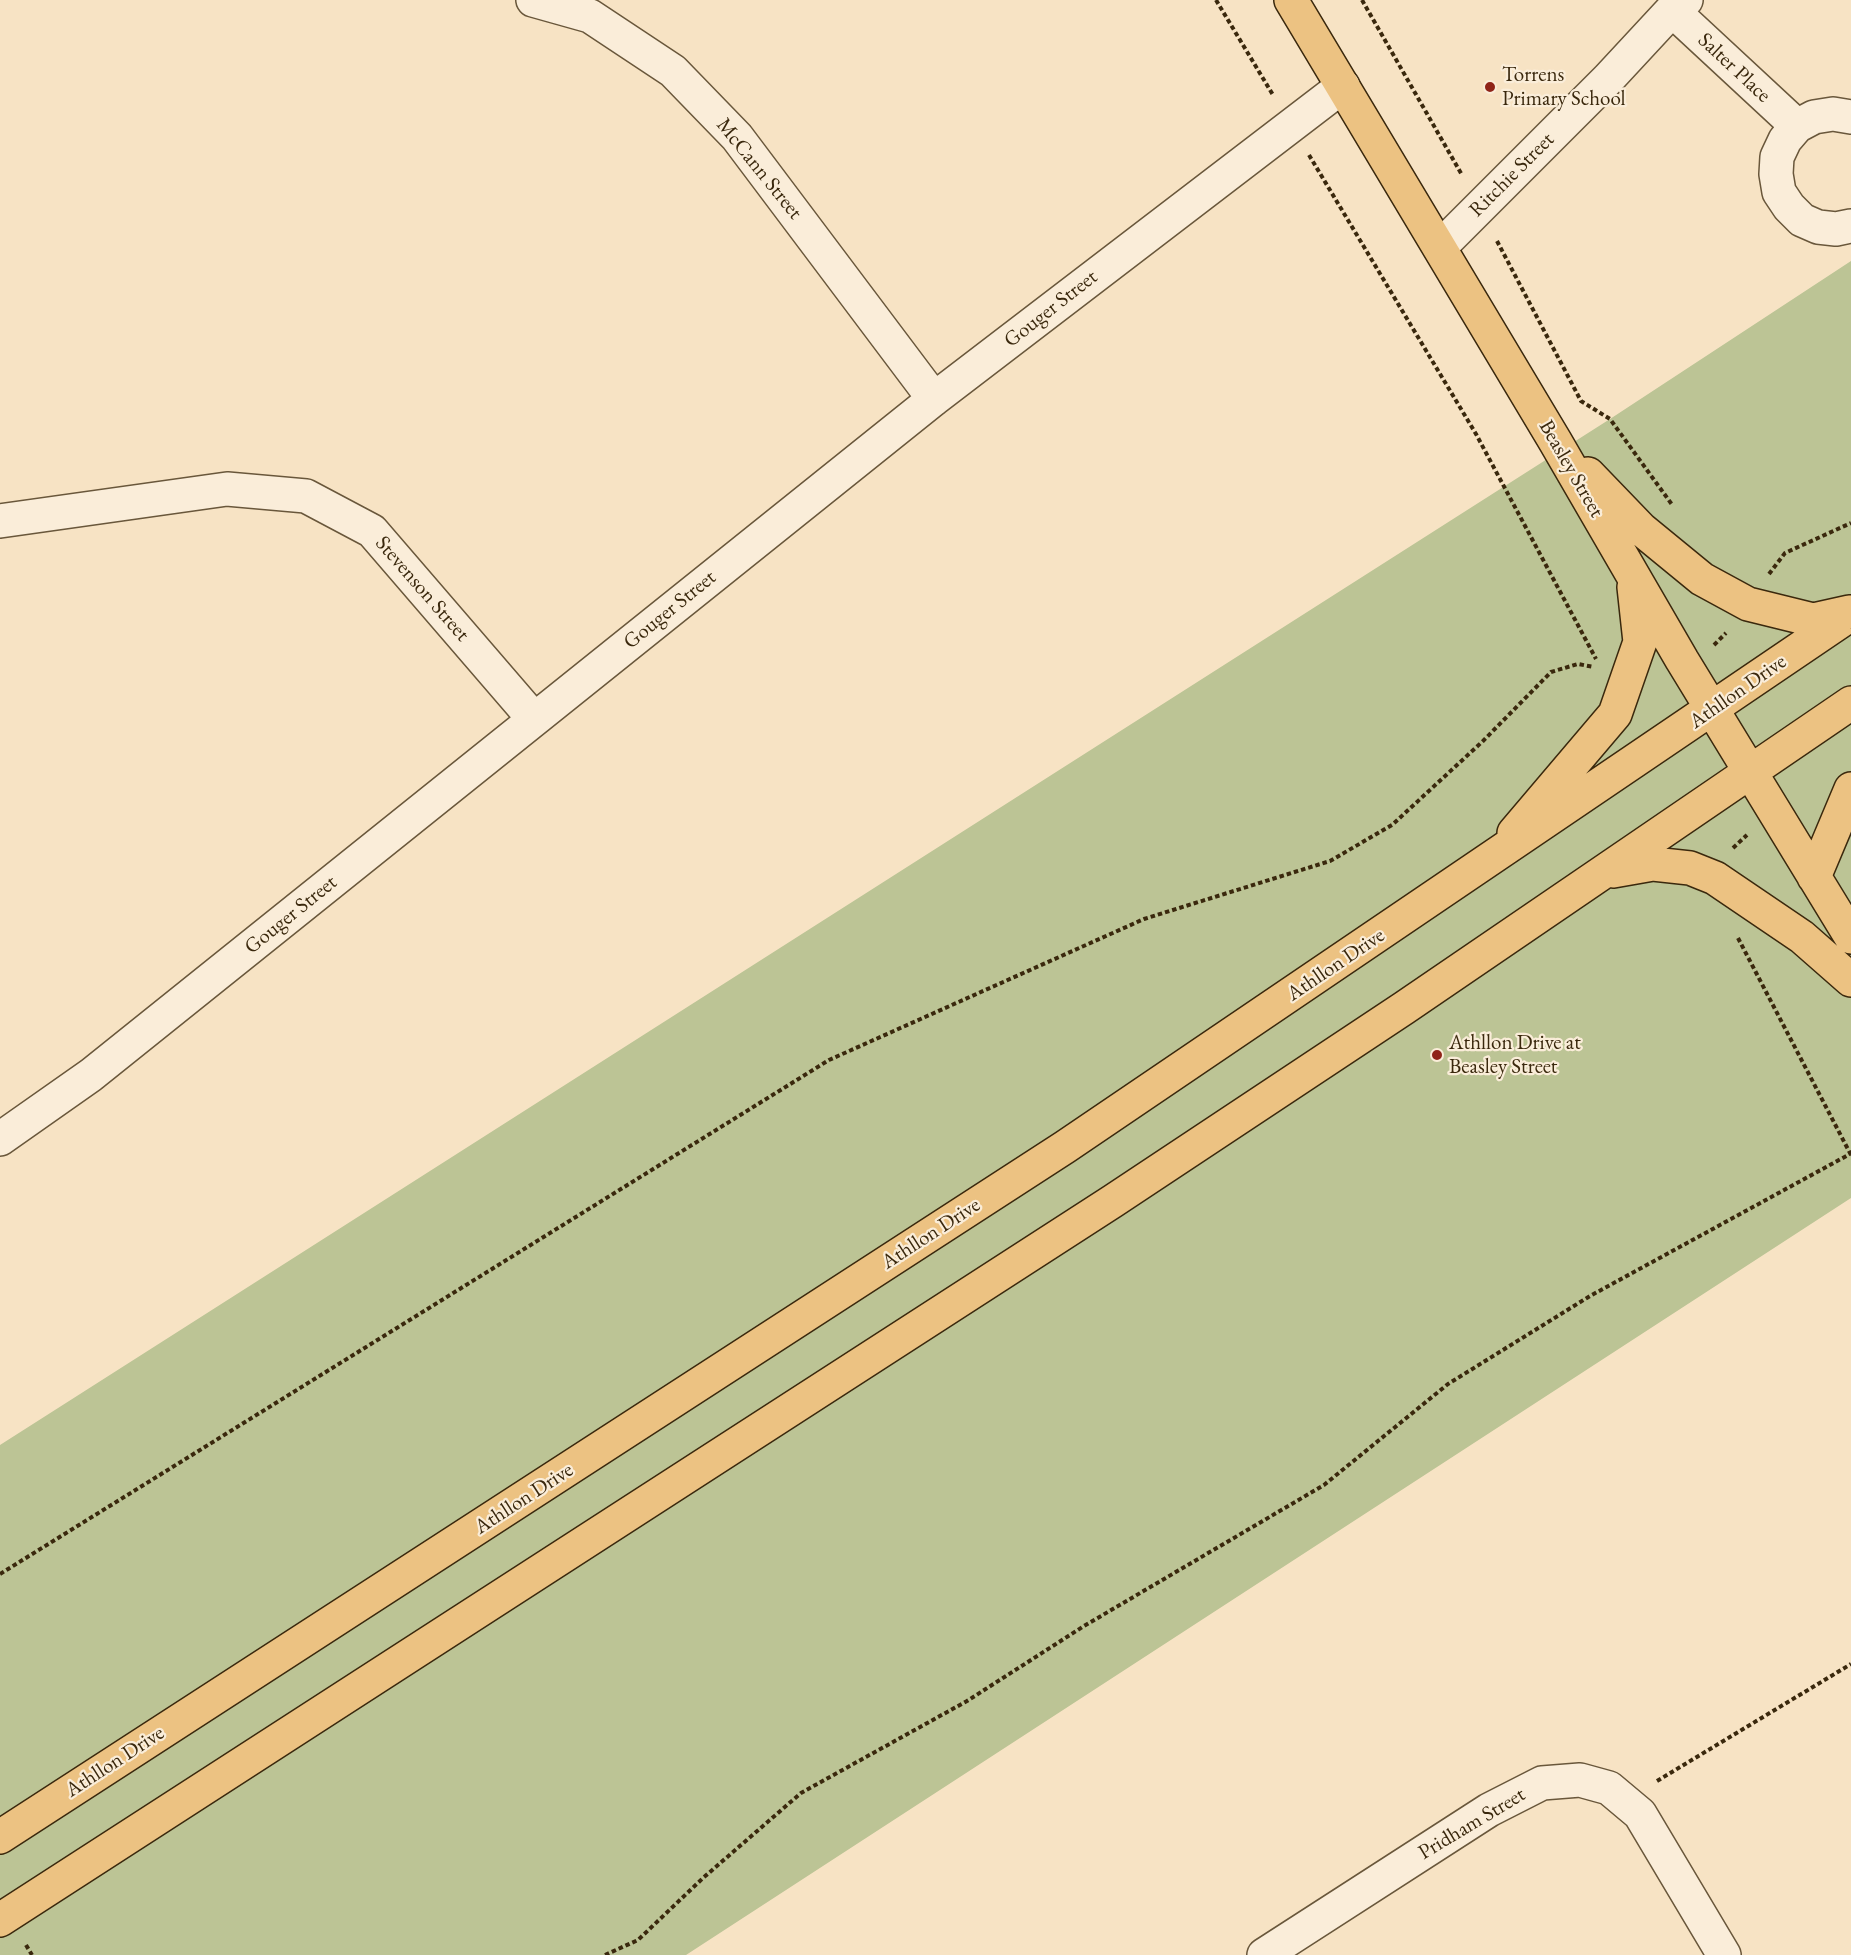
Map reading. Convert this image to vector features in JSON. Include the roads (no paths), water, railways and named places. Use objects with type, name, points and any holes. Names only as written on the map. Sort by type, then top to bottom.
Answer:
[{"type":"main road","name":"Beasley Street","points":[[1291,0],[1440,247],[1712,710],[1851,937]]},
{"type":"main road","points":[[1555,441],[1641,529],[1702,579],[1748,604],[1813,620],[1851,613]]},
{"type":"main road","points":[[1492,860],[1615,714],[1640,642],[1633,577]]},
{"type":"main road","name":"Athllon Drive","points":[[0,1837],[1065,1147],[1492,860],[1851,613]]},
{"type":"main road","points":[[0,1920],[1113,1201],[1404,1008],[1851,703]]},
{"type":"main road","points":[[1814,878],[1851,789]]},
{"type":"main road","points":[[1603,873],[1653,864],[1690,868],[1715,878],[1802,937],[1851,980]]},
{"type":"street","name":"McCann Street","points":[[533,0],[590,16],[673,71],[737,137],[934,399]]},
{"type":"street","name":"Salter Place","points":[[1679,5],[1797,126]]},
{"type":"street","name":"Ritchie Street","points":[[1440,247],[1679,5]]},
{"type":"street","name":"Gouger Street","points":[[0,1139],[91,1075],[934,399],[1343,86]]},
{"type":"street","points":[[1851,117],[1833,114],[1814,117],[1797,126],[1785,140],[1777,157],[1776,174],[1779,192],[1802,220],[1818,227],[1836,229],[1851,226]]},
{"type":"street","name":"Stevenson Street","points":[[0,521],[227,489],[306,496],[372,531],[534,719]]},
{"type":"street","name":"Pridham Street","points":[[1264,1955],[1489,1810],[1542,1783],[1580,1780],[1609,1788],[1640,1814],[1724,1955]]},
{"type":"place","name":"Torrens Primary School","points":[[1490,87]]},
{"type":"place","name":"Athllon Drive at Beasley Street","points":[[1437,1055]]}]
